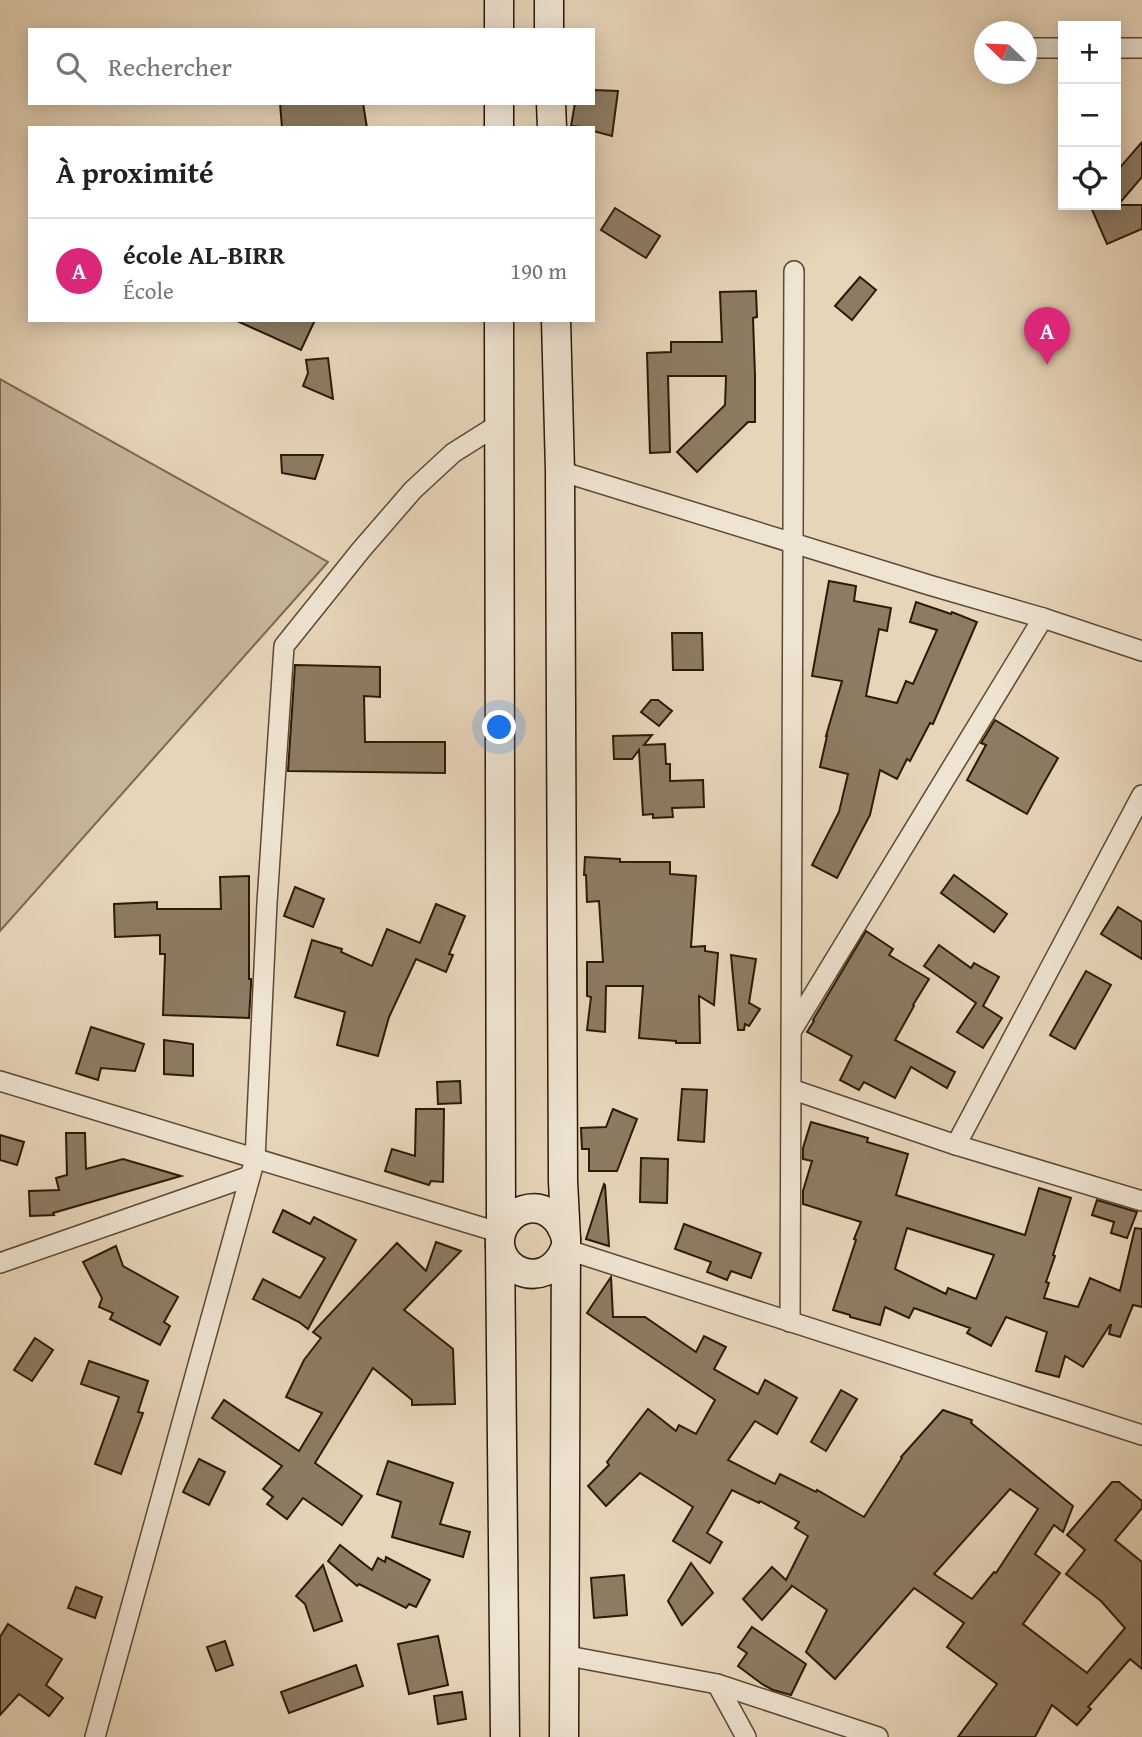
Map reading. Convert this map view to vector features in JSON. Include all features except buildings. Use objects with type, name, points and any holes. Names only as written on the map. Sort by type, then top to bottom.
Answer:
[{"type":"street","points":[[499,0],[499,28]]},
{"type":"street","points":[[549,0],[549,28]]},
{"type":"street","points":[[1037,48],[1058,48]]},
{"type":"street","points":[[1121,48],[1142,48]]},
{"type":"street","points":[[499,105],[499,126]]},
{"type":"street","points":[[551,105],[552,126]]},
{"type":"street","points":[[790,1322],[794,271]]},
{"type":"street","points":[[499,322],[505,1737]]},
{"type":"street","points":[[556,322],[560,471],[565,1244],[564,1737]]},
{"type":"street","points":[[95,1737],[252,1168],[284,646],[413,490],[453,453],[499,424]]},
{"type":"street","points":[[560,471],[1043,618],[1142,651]]},
{"type":"street","points":[[790,1032],[1043,618]]},
{"type":"street","points":[[956,1144],[1142,795]]},
{"type":"street","points":[[0,1081],[252,1168],[501,1238]]},
{"type":"street","points":[[790,1089],[1142,1201]]},
{"type":"street","points":[[0,1263],[252,1168]]},
{"type":"street","points":[[531,1208],[551,1213],[558,1220],[564,1229],[565,1244],[561,1259],[554,1266],[535,1274],[515,1269],[508,1262],[502,1254],[501,1238],[505,1224],[512,1216],[531,1208]]},
{"type":"street","points":[[565,1244],[790,1322],[1142,1435]]},
{"type":"street","points":[[563,1655],[717,1684],[878,1737]]},
{"type":"street","points":[[717,1684],[746,1737]]},
{"type":"shaded area","points":[[0,379],[328,562],[0,931]]},
{"type":"place","name":"école AL-BIRR","points":[[1047,365]]}]
